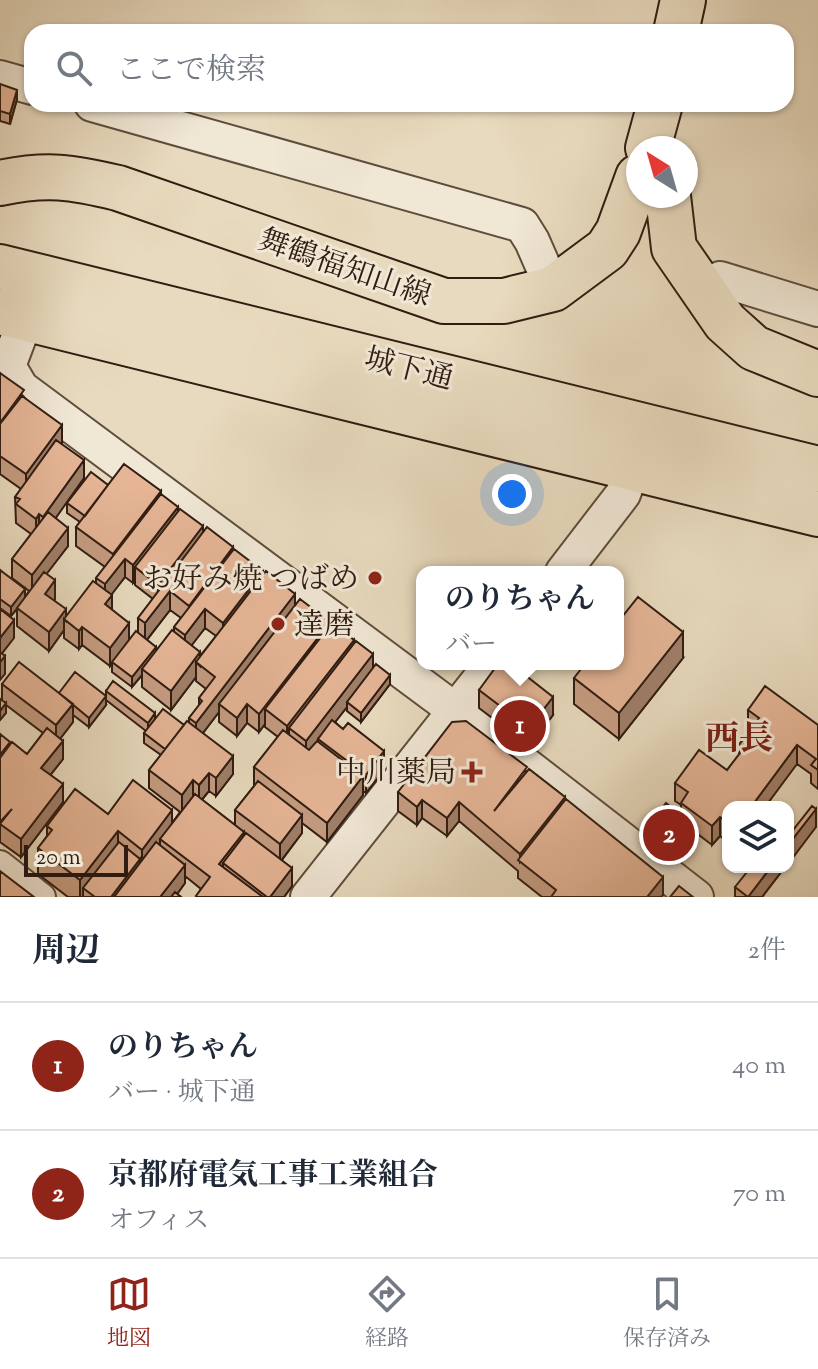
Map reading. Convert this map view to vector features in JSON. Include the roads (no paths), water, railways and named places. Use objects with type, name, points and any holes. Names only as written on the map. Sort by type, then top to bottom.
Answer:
[{"type":"main road","points":[[679,24],[683,0]]},
{"type":"main road","points":[[651,136],[658,112]]},
{"type":"main road","points":[[671,136],[673,112]]},
{"type":"main road","name":"舞鶴福知山線","points":[[0,183],[39,176],[74,177],[118,188],[444,301],[504,301],[553,289],[607,249],[618,232],[627,208]]},
{"type":"main road","points":[[669,208],[674,248],[725,322],[754,348],[818,374]]},
{"type":"main road","name":"城下通","points":[[0,267],[640,448],[818,514]]},
{"type":"main road","name":"城下通","points":[[13,315],[640,448],[818,469]]},
{"type":"street","points":[[0,78],[24,85]]},
{"type":"street","points":[[120,112],[522,225],[553,289]]},
{"type":"street","points":[[720,279],[818,309]]},
{"type":"street","points":[[13,315],[8,366],[21,388],[456,711],[696,897]]},
{"type":"street","points":[[568,566],[623,494],[640,448]]},
{"type":"street","points":[[308,897],[487,670]]},
{"type":"street","points":[[0,864],[42,897]]},
{"type":"place","name":"お好み焼 つばめ","points":[[375,578]]},
{"type":"place","name":"達磨","points":[[278,624]]},
{"type":"place","name":"のりちゃん","points":[[520,726]]},
{"type":"place","name":"中川薬局","points":[[472,772]]},
{"type":"place","name":"京都府電気工事工業組合","points":[[669,835]]},
{"type":"district","name":"西長","points":[[739,737]]}]
